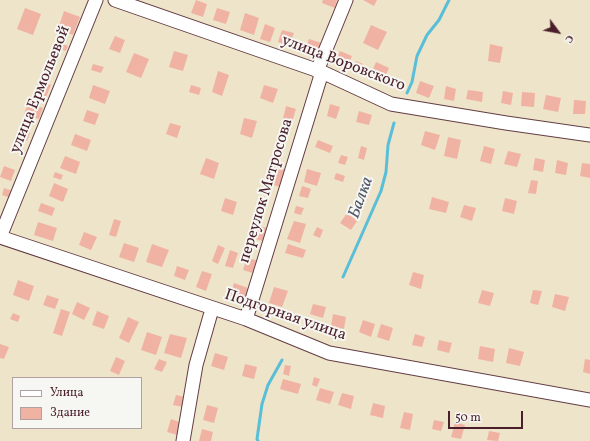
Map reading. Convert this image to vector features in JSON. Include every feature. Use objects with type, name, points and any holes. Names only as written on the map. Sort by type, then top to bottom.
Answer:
[{"type":"street","name":"улица Ермольевой","points":[[0,237],[96,0]]},
{"type":"street","name":"улица Воровского","points":[[115,0],[319,72],[391,104],[590,135]]},
{"type":"street","name":"переулок Матросова","points":[[246,319],[319,72],[346,0]]},
{"type":"street","name":"Подгорная улица","points":[[0,237],[212,309],[246,319],[329,353],[590,400]]},
{"type":"street","points":[[183,441],[196,366],[212,309]]},
{"type":"building","points":[[196,0],[207,4],[203,17],[191,13]]},
{"type":"building","points":[[323,0],[337,0],[335,8],[322,3]]},
{"type":"building","points":[[363,0],[377,0],[374,6]]},
{"type":"building","points":[[25,8],[41,14],[33,35],[17,29]]},
{"type":"building","points":[[217,8],[230,12],[226,24],[213,20]]},
{"type":"building","points":[[64,11],[80,17],[73,35],[58,29]]},
{"type":"building","points":[[245,13],[259,18],[254,35],[240,30]]},
{"type":"building","points":[[265,24],[275,28],[270,42],[260,39]]},
{"type":"building","points":[[371,25],[387,32],[378,50],[363,43]]},
{"type":"building","points":[[282,30],[294,33],[289,46],[278,42]]},
{"type":"building","points":[[115,36],[125,40],[120,53],[109,49]]},
{"type":"building","points":[[309,39],[322,43],[317,57],[304,53]]},
{"type":"building","points":[[59,43],[68,46],[66,51],[57,48]]},
{"type":"building","points":[[490,44],[503,47],[500,63],[488,61]]},
{"type":"building","points":[[174,51],[188,55],[183,71],[169,67]]},
{"type":"building","points":[[340,51],[352,56],[347,67],[335,62]]},
{"type":"building","points":[[134,53],[149,59],[141,78],[126,72]]},
{"type":"building","points":[[356,61],[363,64],[359,73],[352,70]]},
{"type":"building","points":[[376,62],[389,68],[383,81],[370,76]]},
{"type":"building","points":[[93,64],[104,67],[101,73],[91,70]]},
{"type":"building","points":[[218,71],[229,75],[222,96],[212,92]]},
{"type":"building","points":[[39,81],[51,85],[46,97],[34,93]]},
{"type":"building","points":[[420,81],[434,86],[429,98],[416,93]]},
{"type":"building","points":[[93,85],[110,91],[105,104],[89,98]]},
{"type":"building","points":[[191,85],[201,88],[199,95],[189,92]]},
{"type":"building","points":[[264,85],[278,89],[273,103],[260,98]]},
{"type":"building","points":[[446,86],[456,89],[454,101],[444,99]]},
{"type":"building","points":[[468,90],[483,92],[482,102],[466,99]]},
{"type":"building","points":[[503,91],[513,93],[511,105],[501,103]]},
{"type":"building","points":[[522,92],[535,93],[534,107],[521,106]]},
{"type":"building","points":[[546,95],[561,98],[558,112],[543,109]]},
{"type":"building","points":[[574,100],[586,101],[585,114],[573,114]]},
{"type":"building","points":[[28,103],[43,108],[39,119],[24,114]]},
{"type":"building","points":[[330,104],[340,107],[336,119],[327,116]]},
{"type":"building","points":[[286,106],[296,109],[291,125],[282,123]]},
{"type":"building","points":[[87,110],[99,114],[95,125],[83,121]]},
{"type":"building","points":[[359,111],[372,115],[369,125],[356,122]]},
{"type":"building","points":[[244,118],[257,121],[252,138],[240,134]]},
{"type":"building","points":[[170,123],[181,126],[177,138],[166,134]]},
{"type":"building","points":[[19,129],[30,133],[27,141],[15,137]]},
{"type":"building","points":[[425,131],[440,135],[435,150],[421,145]]},
{"type":"building","points":[[75,134],[91,140],[87,151],[71,145]]},
{"type":"building","points":[[448,137],[461,140],[457,159],[444,156]]},
{"type":"building","points":[[318,140],[333,146],[330,153],[315,147]]},
{"type":"building","points":[[361,146],[367,148],[364,160],[358,158]]},
{"type":"building","points":[[484,146],[495,149],[491,164],[480,161]]},
{"type":"building","points":[[508,151],[521,154],[517,167],[504,164]]},
{"type":"building","points":[[341,155],[348,157],[345,165],[338,163]]},
{"type":"building","points":[[65,156],[80,162],[76,174],[60,168]]},
{"type":"building","points":[[206,158],[219,163],[214,179],[200,174]]},
{"type":"building","points":[[535,158],[545,160],[543,172],[533,170]]},
{"type":"building","points":[[557,160],[568,163],[566,175],[555,173]]},
{"type":"building","points":[[582,163],[590,164],[590,178],[580,176]]},
{"type":"building","points":[[4,166],[15,170],[11,181],[0,177]]},
{"type":"building","points":[[273,166],[288,170],[283,188],[267,183]]},
{"type":"building","points":[[307,169],[321,173],[317,186],[304,182]]},
{"type":"building","points":[[55,172],[63,175],[61,180],[53,177]]},
{"type":"building","points":[[336,173],[345,176],[343,182],[334,179]]},
{"type":"building","points":[[531,180],[538,181],[536,194],[528,193]]},
{"type":"building","points":[[54,183],[68,189],[63,202],[49,196]]},
{"type":"building","points":[[302,186],[311,189],[308,198],[299,196]]},
{"type":"building","points":[[4,188],[13,191],[11,198],[2,195]]},
{"type":"building","points":[[432,197],[449,202],[446,213],[429,209]]},
{"type":"building","points":[[225,198],[237,202],[233,215],[221,211]]},
{"type":"building","points":[[505,198],[517,201],[514,214],[502,211]]},
{"type":"building","points":[[41,203],[55,208],[52,216],[38,211]]},
{"type":"building","points":[[464,205],[476,208],[472,221],[460,217]]},
{"type":"building","points":[[296,206],[304,208],[301,215],[294,213]]},
{"type":"building","points":[[347,213],[357,221],[351,230],[340,223]]},
{"type":"building","points":[[114,219],[121,221],[116,237],[109,235]]},
{"type":"building","points":[[294,221],[306,224],[300,243],[287,239]]},
{"type":"building","points":[[38,222],[57,228],[53,241],[34,235]]},
{"type":"building","points":[[255,225],[271,229],[267,242],[251,238]]},
{"type":"building","points":[[317,227],[323,230],[320,238],[313,235]]},
{"type":"building","points":[[84,232],[97,237],[91,250],[79,245]]},
{"type":"building","points":[[124,243],[139,248],[134,262],[119,257]]},
{"type":"building","points":[[152,244],[169,250],[162,267],[146,262]]},
{"type":"building","points":[[288,244],[306,250],[303,258],[285,253]]},
{"type":"building","points":[[218,245],[225,248],[218,264],[212,261]]},
{"type":"building","points":[[230,250],[238,253],[233,268],[225,266]]},
{"type":"building","points":[[247,258],[260,261],[256,274],[243,270]]},
{"type":"building","points":[[177,266],[189,270],[185,280],[174,276]]},
{"type":"building","points":[[202,271],[212,274],[206,291],[196,287]]},
{"type":"building","points":[[413,272],[424,275],[421,289],[409,285]]},
{"type":"building","points":[[18,280],[34,286],[29,301],[13,295]]},
{"type":"building","points":[[234,283],[248,288],[244,301],[230,296]]},
{"type":"building","points":[[274,287],[288,291],[282,307],[269,303]]},
{"type":"building","points":[[482,290],[494,293],[490,306],[478,303]]},
{"type":"building","points":[[533,290],[542,291],[538,305],[530,303]]},
{"type":"building","points":[[555,294],[569,297],[565,311],[552,307]]},
{"type":"building","points":[[47,295],[59,299],[55,309],[43,305]]},
{"type":"building","points":[[77,302],[90,308],[84,320],[72,314]]},
{"type":"building","points":[[313,304],[326,307],[323,318],[310,314]]},
{"type":"building","points":[[61,309],[70,312],[62,336],[53,333]]},
{"type":"building","points":[[97,311],[109,316],[104,329],[92,325]]},
{"type":"building","points":[[13,313],[20,316],[18,322],[10,319]]},
{"type":"building","points":[[333,314],[346,317],[344,329],[331,326]]},
{"type":"building","points":[[128,317],[139,322],[129,343],[119,338]]},
{"type":"building","points":[[363,320],[375,324],[371,337],[359,332]]},
{"type":"building","points":[[381,324],[393,328],[389,341],[377,337]]},
{"type":"building","points":[[147,332],[162,337],[156,355],[141,350]]},
{"type":"building","points":[[170,334],[187,338],[181,358],[164,353]]},
{"type":"building","points":[[415,334],[425,337],[422,347],[412,345]]},
{"type":"building","points":[[439,340],[452,343],[449,353],[437,350]]},
{"type":"building","points":[[0,344],[9,347],[4,359],[0,358]]},
{"type":"building","points":[[480,346],[495,349],[493,362],[478,359]]},
{"type":"building","points":[[509,348],[524,352],[520,366],[506,363]]},
{"type":"building","points":[[215,353],[228,357],[224,370],[211,366]]},
{"type":"building","points":[[116,357],[125,361],[119,375],[110,371]]},
{"type":"building","points":[[159,359],[167,362],[162,372],[154,369]]},
{"type":"building","points":[[585,359],[590,360],[590,374],[583,372]]},
{"type":"building","points":[[245,364],[257,367],[254,379],[242,376]]},
{"type":"building","points":[[285,365],[291,366],[289,376],[283,374]]},
{"type":"building","points":[[314,377],[320,379],[317,387],[312,385]]},
{"type":"building","points":[[283,379],[301,384],[298,394],[280,389]]},
{"type":"building","points":[[320,388],[334,392],[330,404],[316,400]]},
{"type":"building","points":[[342,393],[354,396],[351,409],[338,405]]},
{"type":"building","points":[[176,395],[190,398],[188,408],[173,405]]},
{"type":"building","points":[[373,403],[385,406],[383,418],[370,415]]},
{"type":"building","points":[[207,405],[218,408],[214,423],[203,420]]},
{"type":"building","points":[[404,412],[413,414],[410,430],[400,428]]},
{"type":"building","points":[[171,419],[185,424],[181,436],[167,432]]},
{"type":"building","points":[[434,420],[444,422],[441,431],[432,429]]},
{"type":"building","points":[[455,422],[465,425],[461,439],[451,437]]},
{"type":"building","points":[[202,429],[213,432],[211,441],[199,441]]},
{"type":"building","points":[[489,431],[500,433],[498,441],[487,440]]},
{"type":"waterway","name":"Балка","points":[[407,93],[412,82],[417,56],[427,35],[439,20],[449,0]]},
{"type":"waterway","name":"Балка","points":[[343,277],[381,191],[386,172],[388,145],[394,123]]},
{"type":"waterway","points":[[258,441],[257,439],[262,404],[268,385],[282,360]]}]
